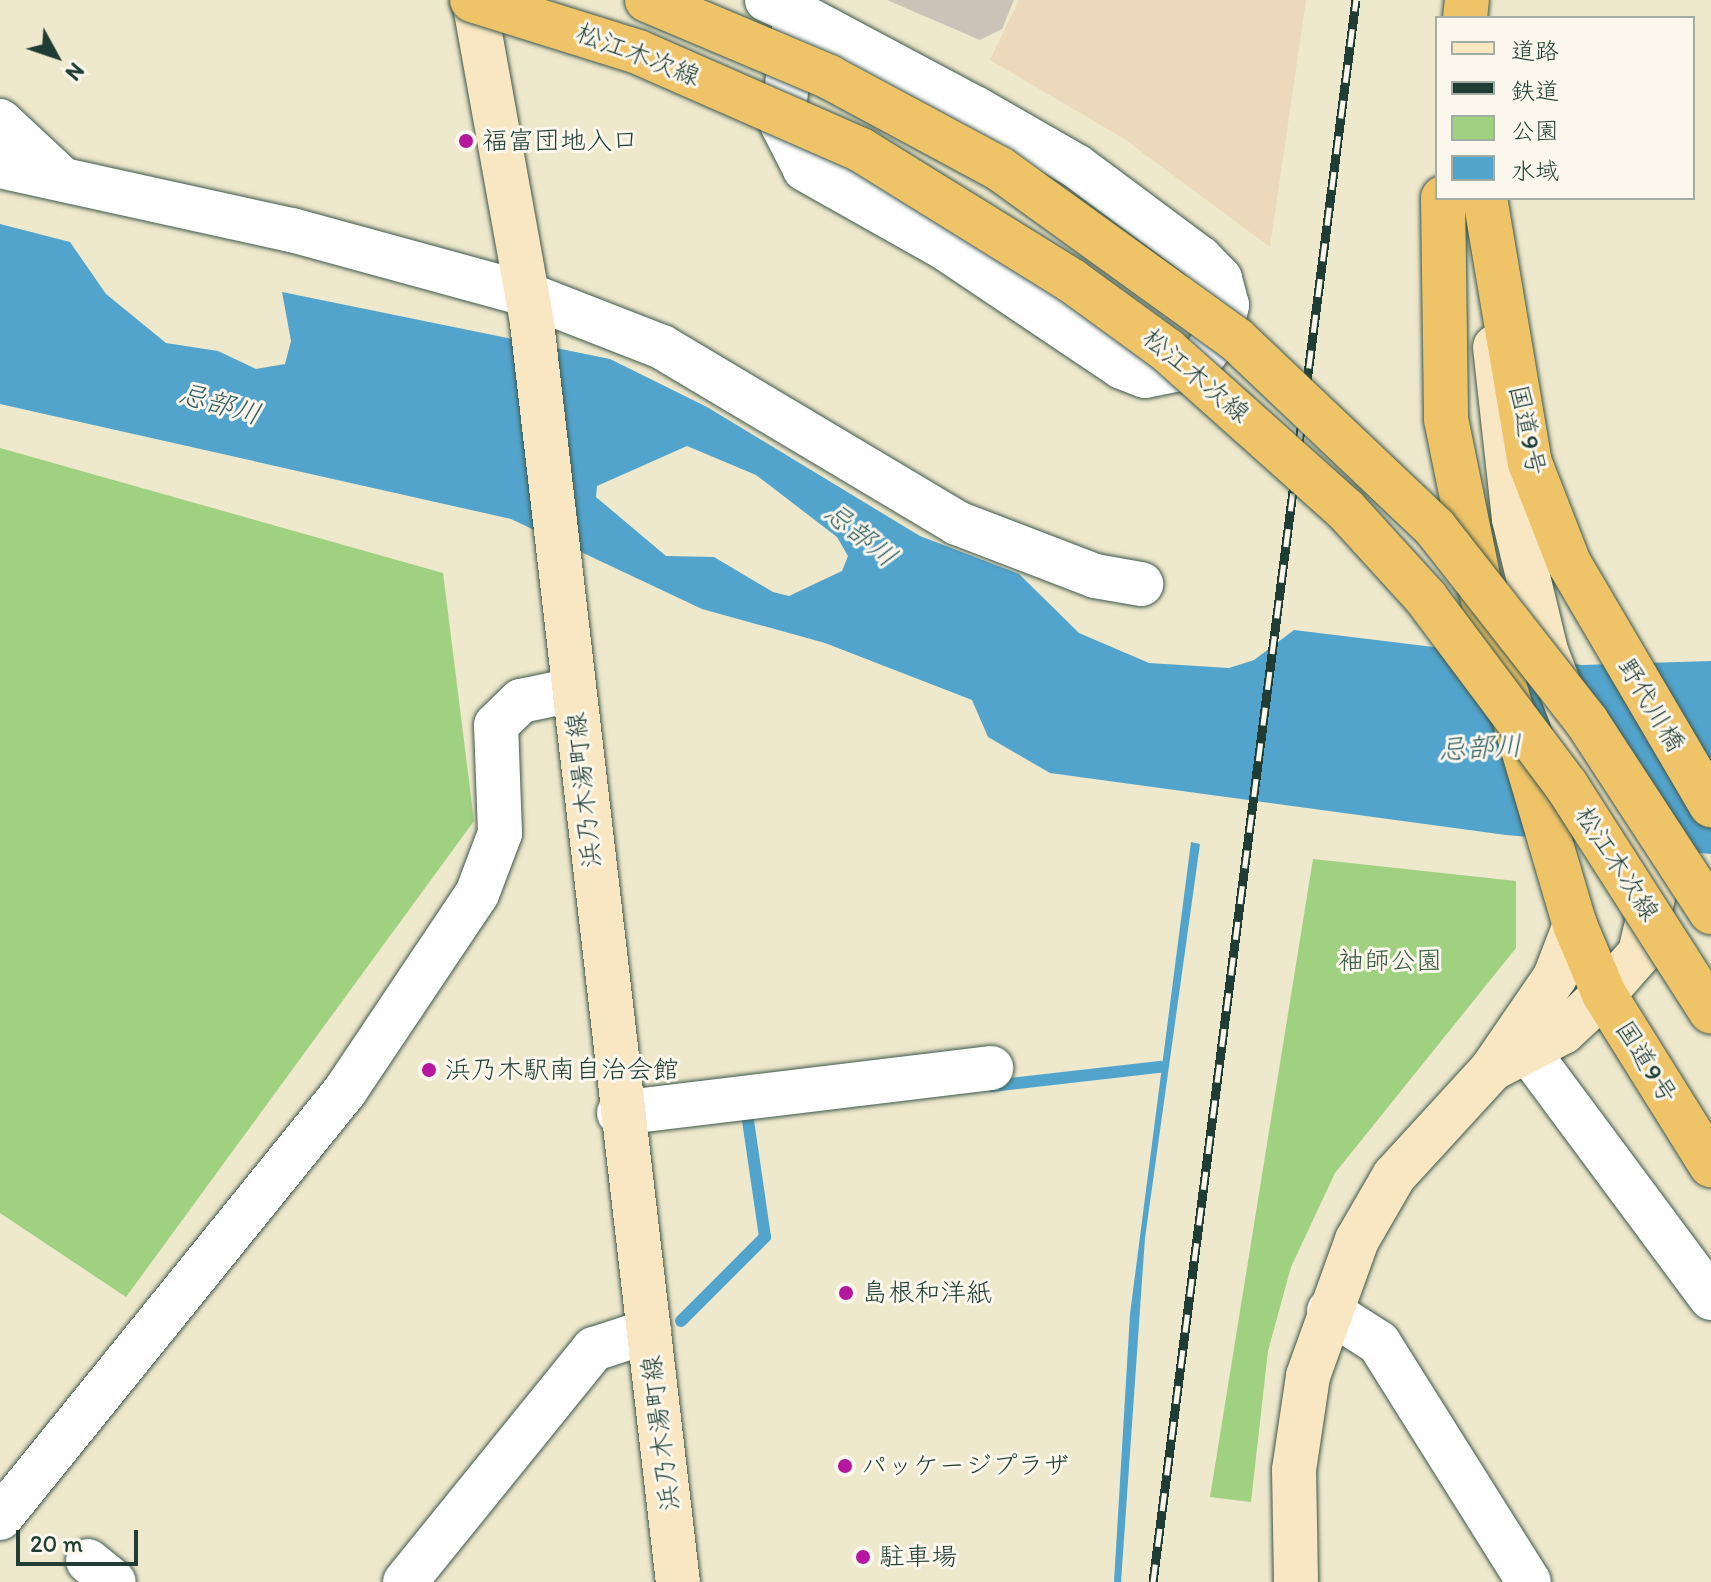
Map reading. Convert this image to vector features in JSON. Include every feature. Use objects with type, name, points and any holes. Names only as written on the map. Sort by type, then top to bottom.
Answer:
[{"type":"main road","name":"松江木次線","points":[[473,0],[638,52],[861,150],[1058,272],[1167,350],[1346,510],[1426,598],[1566,785],[1711,1012]]},
{"type":"main road","name":"松江木次線","points":[[647,0],[829,77],[1000,169],[1236,339],[1435,528],[1587,722],[1711,912]]},
{"type":"main road","name":"国道9号","points":[[1443,200],[1446,419],[1491,640],[1575,925],[1604,994],[1711,1165]]},
{"type":"main road","name":"国道9号","points":[[1486,208],[1530,463],[1569,563],[1617,646]]},
{"type":"main road","name":"野代川橋","points":[[1617,646],[1711,805]]},
{"type":"street","name":"浜乃木湯町線","points":[[473,0],[529,309],[619,1113],[649,1331],[678,1582]]},
{"type":"street","points":[[782,7],[1076,166],[1200,258],[1220,279],[1227,305],[1220,335],[1195,366],[1145,376],[1122,367],[1010,289],[805,169],[782,124],[782,7]]},
{"type":"street","points":[[0,121],[66,183]]},
{"type":"street","points":[[0,166],[66,183],[292,230],[529,309],[662,347],[957,523],[1095,576],[1141,584]]},
{"type":"street","points":[[1296,1582],[1294,1470],[1308,1376],[1329,1311],[1394,1176],[1511,1062],[1604,994],[1640,953],[1653,897],[1631,856],[1546,651],[1499,421],[1486,208]]},
{"type":"street","points":[[0,1518],[345,1091],[477,894],[500,833],[496,725],[521,701],[573,690]]},
{"type":"street","points":[[1511,1062],[1555,977],[1575,925]]},
{"type":"street","points":[[1511,1062],[1711,1298]]},
{"type":"street","points":[[619,1113],[991,1068]]},
{"type":"street","points":[[1329,1311],[1379,1343],[1529,1582]]},
{"type":"street","points":[[405,1582],[594,1349],[649,1331]]},
{"type":"shaded area","points":[[887,0],[1014,0],[1002,29],[980,40]]},
{"type":"shaded area","points":[[1019,0],[1306,0],[1270,247],[1123,138],[990,60]]},
{"type":"green space","points":[[0,448],[443,573],[474,821],[126,1297],[0,1213]]},
{"type":"green space","name":"袖師公園","points":[[1313,859],[1516,881],[1516,948],[1335,1173],[1291,1267],[1268,1351],[1251,1502],[1210,1497]]},
{"type":"water","name":"忌部川","points":[[0,224],[70,242],[106,294],[166,343],[218,351],[256,369],[285,364],[291,341],[282,292],[610,359],[707,407],[920,536],[1019,574],[1079,633],[1149,663],[1229,668],[1254,660],[1294,630],[1582,665],[1711,661],[1711,854],[1506,835],[1050,773],[988,737],[972,700],[825,643],[702,609],[511,519],[0,404]],"holes":[[[687,446],[756,475],[837,537],[848,556],[842,571],[789,596],[773,592],[714,557],[666,556],[596,497],[597,486]]]},
{"type":"water","points":[[1191,842],[1200,844],[1145,1238],[1121,1582],[1114,1582],[1130,1314]]},
{"type":"waterway","points":[[992,1086],[1160,1067]]},
{"type":"waterway","points":[[681,1321],[765,1237],[747,1113],[755,1112]]},
{"type":"railway","points":[[1153,1582],[1356,0]]},
{"type":"place","name":"福富団地入口","points":[[466,141]]},
{"type":"place","name":"浜乃木駅南自治会館","points":[[429,1070]]},
{"type":"place","name":"島根和洋紙","points":[[846,1293]]},
{"type":"place","name":"パッケージプラザ","points":[[845,1466]]},
{"type":"place","name":"駐車場","points":[[863,1557]]}]
